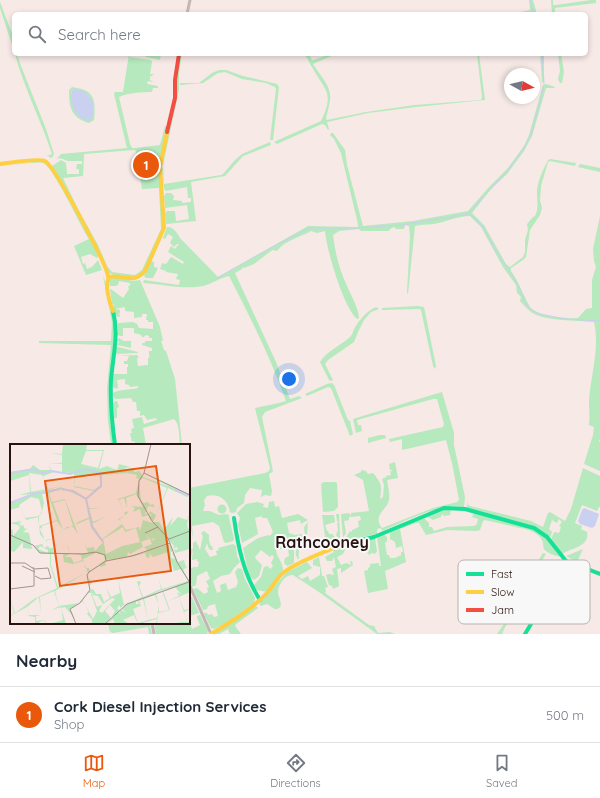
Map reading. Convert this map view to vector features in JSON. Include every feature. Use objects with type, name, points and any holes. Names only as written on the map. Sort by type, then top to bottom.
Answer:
[{"type":"street","points":[[187,12],[190,0]]},
{"type":"street","points":[[109,277],[113,276],[132,279],[142,276],[164,230],[160,169],[175,93],[175,80],[179,56]]},
{"type":"street","points":[[0,164],[40,160],[48,163],[60,180],[94,243],[109,277],[107,282],[109,297],[116,326],[111,395],[115,444]]},
{"type":"street","points":[[190,586],[211,634],[230,623],[260,600],[283,573],[297,564],[342,544],[376,536],[414,519],[444,508],[463,509],[534,528],[547,537],[566,560]]},
{"type":"street","points":[[234,518],[246,574],[252,589],[260,600]]},
{"type":"street","points":[[590,570],[600,574]]},
{"type":"street","points":[[152,624],[154,634]]},
{"type":"street","points":[[525,634],[531,624]]},
{"type":"green space","points":[[529,0],[533,0],[536,12],[520,12],[530,10]]},
{"type":"green space","points":[[551,0],[553,0],[553,5],[556,5],[596,0],[596,3],[555,8],[555,12],[552,12]]},
{"type":"green space","points":[[0,2],[12,33],[12,45],[0,8]]},
{"type":"green space","points":[[16,56],[18,56],[46,129],[54,154],[52,158],[47,156],[52,154]]},
{"type":"green space","points":[[129,56],[151,60],[150,74],[154,74],[150,77],[150,80],[154,82],[148,81],[147,84],[158,86],[158,88],[153,88],[152,92],[130,94],[119,97],[132,148],[160,145],[165,126],[167,126],[158,168],[156,168],[155,164],[157,157],[155,153],[146,154],[146,158],[144,158],[143,154],[138,154],[140,175],[150,174],[154,177],[154,174],[157,170],[159,170],[163,228],[144,271],[132,277],[118,276],[109,273],[52,166],[61,160],[66,163],[67,174],[79,174],[79,169],[76,169],[77,164],[82,164],[82,161],[68,161],[60,158],[57,159],[61,154],[127,148],[114,94],[115,92],[123,92]],"holes":[[[134,150],[136,151],[142,189],[159,188],[161,229],[142,270],[135,275],[112,272],[107,266],[98,245],[63,178],[83,176],[84,154]]]},
{"type":"green space","points":[[145,56],[161,56],[160,60]]},
{"type":"green space","points":[[180,56],[182,56],[179,73],[179,90],[163,165],[162,160],[175,102],[176,80]]},
{"type":"green space","points":[[306,56],[310,56],[312,60],[314,60],[325,56],[331,56],[313,64],[325,81],[329,90],[330,100],[327,120],[366,112],[415,105],[481,100],[482,97],[477,56],[479,56],[485,100],[368,113],[327,122],[328,130],[325,125],[322,124],[277,144],[274,142],[321,121],[325,111],[328,97],[327,92]]},
{"type":"green space","points":[[540,56],[544,56],[543,83]]},
{"type":"green space","points":[[558,56],[561,56],[564,72],[562,83],[560,83],[558,79],[560,71]]},
{"type":"green space","points":[[219,70],[226,70],[243,76],[277,84],[279,87],[273,140],[270,140],[275,87],[266,83],[242,79],[225,72],[218,73],[203,83],[180,85],[180,83],[199,83],[212,73]]},
{"type":"green space","points":[[546,84],[555,87],[546,88],[532,136],[524,151],[507,174],[491,189],[472,213],[484,225],[506,264],[510,267],[523,257],[525,252],[525,240],[528,230],[527,224],[535,216],[537,210],[538,183],[548,160],[550,159],[576,163],[575,166],[550,161],[548,162],[541,186],[540,200],[542,208],[540,215],[530,230],[526,257],[511,268],[511,271],[533,310],[545,315],[578,318],[586,309],[592,308],[592,280],[596,267],[593,249],[600,216],[600,471],[584,464],[594,427],[589,425],[589,400],[596,351],[596,332],[594,322],[545,318],[531,312],[520,301],[521,297],[517,293],[516,285],[503,267],[481,227],[470,216],[434,224],[415,226],[408,294],[409,226],[405,225],[404,229],[396,229],[394,227],[389,231],[361,231],[359,229],[339,231],[333,235],[336,254],[344,280],[357,309],[359,318],[357,319],[346,303],[336,278],[325,231],[317,233],[311,231],[289,241],[277,251],[271,251],[254,264],[244,268],[243,267],[235,273],[276,362],[290,399],[299,396],[302,398],[265,412],[262,417],[273,471],[269,474],[272,491],[271,496],[265,495],[261,497],[262,490],[250,488],[245,495],[244,503],[237,508],[236,512],[232,513],[222,498],[211,495],[207,496],[204,500],[205,505],[203,511],[210,511],[219,515],[229,515],[234,539],[233,541],[226,543],[224,542],[219,526],[213,522],[192,526],[193,538],[190,524],[190,488],[269,471],[270,468],[255,408],[286,401],[267,353],[229,276],[203,286],[196,287],[180,287],[143,283],[144,280],[179,285],[180,280],[176,279],[178,274],[166,272],[160,269],[162,263],[166,264],[171,257],[183,264],[184,262],[168,252],[171,246],[175,249],[179,244],[174,247],[170,243],[173,237],[168,234],[165,239],[163,238],[167,227],[172,228],[218,277],[308,226],[358,227],[341,153],[334,139],[330,135],[331,133],[333,133],[345,150],[347,165],[363,226],[413,221],[468,211],[508,168],[524,146],[529,135],[538,104],[540,104],[540,96],[543,85]]},
{"type":"green space","points":[[72,87],[85,90],[91,94],[95,113],[94,120],[89,123],[83,121],[75,115],[71,107],[69,90]],"holes":[[[75,89],[89,95],[94,111],[71,95],[72,90]]]},
{"type":"green space","points":[[270,142],[271,145],[243,156],[225,176],[191,182],[196,221],[166,224],[165,213],[167,211],[175,211],[176,221],[189,219],[187,205],[165,208],[164,196],[166,193],[171,193],[174,196],[173,200],[182,201],[182,203],[191,202],[191,198],[188,198],[187,187],[166,191],[164,189],[162,168],[164,184],[221,175],[242,154]]},
{"type":"green space","points":[[39,161],[45,162],[58,178],[99,255],[97,258],[90,254],[81,257],[83,264],[85,263],[87,269],[92,267],[98,260],[102,270],[86,275],[74,246],[89,239],[60,185],[48,167],[43,163],[29,163],[0,167]]},
{"type":"green space","points":[[580,164],[600,168],[600,172],[578,167]]},
{"type":"green space","points":[[151,261],[154,262],[154,267],[158,268],[153,278],[146,278],[144,276]]},
{"type":"green space","points":[[103,276],[106,283],[115,326],[111,370],[114,444],[111,444],[108,421],[107,389],[111,345],[39,343],[39,341],[111,341],[112,322]]},
{"type":"green space","points":[[116,277],[133,281],[140,280],[160,327],[163,341],[161,341],[164,350],[166,351],[175,379],[182,444],[180,444],[178,427],[174,419],[143,428],[146,444],[131,444],[135,443],[134,441],[132,442],[130,433],[132,433],[131,429],[134,428],[132,419],[142,417],[144,424],[157,420],[156,418],[147,420],[144,415],[140,416],[140,411],[137,411],[136,402],[133,402],[131,398],[115,399],[113,396],[113,393],[122,390],[138,388],[138,386],[130,387],[129,385],[125,384],[125,379],[117,380],[117,389],[113,387],[113,374],[127,374],[128,364],[124,364],[124,361],[127,361],[129,356],[115,356],[137,355],[139,358],[137,358],[138,366],[148,365],[148,358],[150,357],[149,351],[152,351],[152,348],[142,345],[142,343],[145,343],[145,341],[152,341],[152,338],[149,338],[149,336],[146,335],[142,338],[139,334],[134,333],[134,328],[123,328],[123,336],[117,335],[118,323],[133,322],[137,324],[139,328],[153,329],[153,322],[148,322],[148,320],[146,320],[147,314],[142,314],[142,317],[134,318],[134,312],[125,311],[125,307],[115,309],[120,310],[120,317],[115,316],[110,290],[111,289],[123,298],[129,289],[128,286],[130,286],[130,283],[119,281],[118,285],[110,286],[111,278]]},
{"type":"green space","points":[[376,307],[379,309],[371,312],[364,320],[354,342],[328,360],[325,364],[333,380],[329,380],[320,362],[330,351],[350,337],[366,313]]},
{"type":"green space","points":[[424,307],[436,366],[435,369],[433,366],[421,310],[382,310],[382,308]]},
{"type":"green space","points":[[119,338],[124,341],[131,341],[131,348],[118,345],[119,341],[116,341]]},
{"type":"green space","points":[[118,347],[138,353],[117,354],[115,352],[115,348]]},
{"type":"green space","points":[[332,383],[348,420],[350,421],[353,434],[350,436],[331,388],[328,387],[307,396],[305,394]]},
{"type":"green space","points":[[442,392],[454,433],[454,445],[465,497],[464,507],[454,506],[433,510],[382,531],[382,529],[379,528],[377,530],[377,534],[345,541],[350,531],[352,532],[352,530],[359,527],[358,521],[361,520],[360,516],[349,517],[349,520],[344,521],[346,533],[343,538],[341,514],[349,513],[351,516],[351,513],[369,511],[363,480],[354,475],[361,472],[361,470],[366,471],[368,474],[373,473],[378,480],[381,485],[380,499],[383,497],[384,485],[382,479],[391,475],[390,471],[392,470],[390,470],[389,464],[395,462],[398,478],[387,480],[389,500],[388,504],[379,516],[379,523],[382,528],[433,508],[457,502],[459,500],[446,440],[402,450],[402,439],[390,442],[389,439],[443,427],[444,424],[437,399],[357,420],[358,425],[361,425],[362,431],[356,433],[353,419]]},
{"type":"green space","points":[[117,401],[119,407],[117,408],[117,418],[114,418],[113,404]]},
{"type":"green space","points":[[385,435],[386,438],[368,443],[368,438]]},
{"type":"green space","points":[[583,468],[600,476],[600,507],[597,511],[582,505],[575,523],[582,526],[581,529],[587,532],[586,541],[583,544],[562,554],[551,540],[554,532],[559,533],[561,527],[559,526],[562,522],[559,519],[557,523],[552,520],[549,529],[552,532],[550,538],[530,525],[467,508],[467,501],[468,505],[470,506],[531,521],[543,527],[548,513],[550,512],[565,521],[571,509]]},
{"type":"green space","points":[[324,482],[337,483],[338,507],[334,511],[323,512],[321,484]]},
{"type":"green space","points":[[274,501],[275,507],[279,506],[282,518],[298,514],[308,520],[301,524],[300,520],[287,523],[289,533],[295,535],[302,534],[302,538],[294,550],[294,563],[287,566],[284,563],[285,558],[289,556],[288,548],[276,550],[283,570],[267,592],[258,590],[253,586],[261,577],[264,567],[268,566],[270,569],[273,566],[271,563],[274,557],[272,555],[270,557],[261,550],[255,557],[262,565],[259,576],[254,580],[249,576],[243,548],[258,538],[270,536],[273,532],[267,518],[262,518],[262,516],[255,518],[258,534],[242,543],[238,525],[240,518],[237,513],[246,504],[257,502],[264,504],[263,507],[268,508],[269,502]]},
{"type":"green space","points":[[222,504],[227,509],[222,514],[217,509]]},
{"type":"green space","points":[[451,509],[450,515],[444,516],[442,514],[441,517],[433,520],[428,517],[429,514],[439,510]]},
{"type":"green space","points":[[474,513],[534,529],[549,541],[560,557],[547,552],[540,537],[532,531],[526,529],[485,520],[483,521],[480,530],[447,530],[426,535],[419,523],[416,523],[400,529],[406,562],[385,571],[388,589],[368,593],[364,571],[368,570],[370,564],[379,563],[379,566],[381,566],[377,537],[383,534],[387,537],[387,541],[385,543],[387,555],[389,555],[390,558],[395,558],[403,552],[402,546],[396,548],[395,542],[390,539],[390,531],[424,518],[429,523],[429,527],[432,527],[434,531],[447,527],[474,526],[477,524],[478,519],[472,517]]},
{"type":"green space","points":[[336,514],[339,514],[340,537],[339,539],[336,535],[338,530],[337,523],[339,522],[337,521]]},
{"type":"green space","points":[[322,515],[334,515],[335,522],[325,525],[329,534],[332,534],[338,540],[339,544],[327,550]]},
{"type":"green space","points":[[308,522],[307,536],[300,549],[298,559],[296,556],[296,550],[305,537],[304,527]]},
{"type":"green space","points":[[204,531],[209,535],[211,546],[214,547],[212,547],[213,550],[210,550],[207,543],[205,549],[210,557],[217,555],[216,551],[219,550],[218,548],[233,544],[236,546],[237,556],[240,562],[230,574],[221,576],[213,581],[217,593],[221,591],[220,585],[226,583],[228,590],[236,587],[238,582],[235,572],[238,568],[242,569],[245,579],[255,598],[254,603],[228,622],[214,629],[211,628],[204,614],[206,612],[208,615],[212,614],[214,617],[218,616],[215,604],[208,606],[207,609],[203,610],[193,589],[197,588],[204,594],[208,592],[207,588],[209,587],[206,581],[210,579],[207,571],[197,576],[196,585],[192,587],[190,580],[191,568],[198,567],[199,562],[197,559],[192,560],[193,543],[196,541],[200,550],[203,536],[201,533]]},
{"type":"green space","points":[[375,538],[377,551],[375,554],[372,553],[369,555],[367,552],[361,553],[360,543],[346,546]]},
{"type":"green space","points":[[343,545],[345,550],[343,554],[337,557],[341,565],[346,563],[351,565],[349,562],[352,561],[353,565],[341,573],[341,568],[337,569],[339,586],[333,589],[332,586],[329,585],[326,575],[334,575],[332,569],[336,567],[334,557],[332,561],[327,561],[325,557],[334,552],[333,550]]},
{"type":"green space","points":[[193,549],[191,557],[190,550]]},
{"type":"green space","points":[[583,549],[578,560],[573,560],[566,556]]},
{"type":"green space","points":[[543,553],[546,554],[542,560],[539,560]]},
{"type":"green space","points":[[319,557],[322,576],[324,576],[328,587],[325,588],[325,593],[369,625],[374,626],[378,633],[390,632],[395,634],[377,634],[293,575],[287,576],[282,580],[279,586],[278,592],[281,606],[279,608],[273,608],[267,604],[261,606],[259,604],[287,572],[307,562],[312,568],[298,576],[302,579],[308,576],[310,581],[320,575],[320,567],[313,565],[313,560]]},
{"type":"green space","points":[[190,597],[192,597],[199,613],[190,616]]},
{"type":"green space","points":[[256,606],[258,608],[236,624],[235,626],[241,634],[230,634],[228,629],[219,634],[214,634]]},
{"type":"green space","points":[[200,615],[208,631],[207,634],[156,634],[154,624],[190,624],[190,622],[192,629],[200,625],[197,616]]},
{"type":"green space","points":[[108,624],[148,624],[152,634],[149,634],[148,627],[113,633],[110,632]]},
{"type":"green space","points":[[504,624],[507,624],[502,634],[497,634]]},
{"type":"water","points":[[75,89],[84,91],[88,94],[92,101],[93,114],[90,121],[80,117],[74,110],[71,95],[72,90]]},
{"type":"water","points":[[584,508],[599,514],[595,526],[592,528],[580,524],[578,521]]},
{"type":"waterway","points":[[530,0],[533,12]]},
{"type":"waterway","points":[[542,56],[544,83]]},
{"type":"waterway","points":[[217,278],[310,228],[361,228],[402,225],[468,214],[507,171],[531,136],[544,85]]},
{"type":"waterway","points":[[469,214],[483,227],[494,248],[519,286],[528,307],[539,314],[566,319],[600,321]]},
{"type":"traffic: fast","points":[[113,311],[116,337],[111,380],[111,396],[115,444]]},
{"type":"traffic: fast","points":[[341,545],[374,537],[444,508],[465,509],[534,528],[547,537],[565,560]]},
{"type":"traffic: fast","points":[[234,518],[242,560],[254,590],[260,600]]},
{"type":"traffic: fast","points":[[590,570],[600,574]]},
{"type":"traffic: fast","points":[[525,634],[531,624]]},
{"type":"traffic: slow","points":[[109,277],[114,276],[132,278],[141,275],[145,271],[164,228],[160,167],[167,132]]},
{"type":"traffic: slow","points":[[0,164],[41,160],[45,161],[50,167],[79,215],[99,253],[108,277],[107,288],[113,311]]},
{"type":"traffic: slow","points":[[211,634],[248,610],[268,592],[281,575],[288,569],[341,545]]},
{"type":"traffic: jam","points":[[167,132],[175,98],[175,80],[179,56]]},
{"type":"place","name":"Cork Diesel Injection Services","points":[[146,165]]},
{"type":"district","name":"Rathcooney","points":[[322,542]]}]
